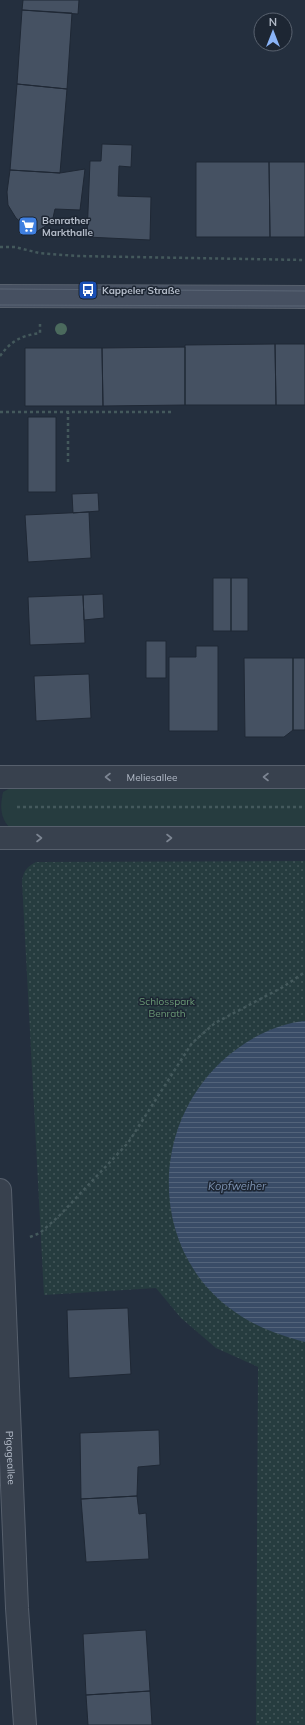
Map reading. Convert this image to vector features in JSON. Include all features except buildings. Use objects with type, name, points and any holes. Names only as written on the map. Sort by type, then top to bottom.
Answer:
[{"type":"main road","points":[[0,296],[305,297]]},
{"type":"street","name":"Meliesallee","points":[[8,777],[305,777]]},
{"type":"street","points":[[0,838],[305,838]]},
{"type":"street","name":"Pigageallee","points":[[0,1190],[17,1608],[25,1725]]},
{"type":"path","points":[[0,247],[15,247],[39,253],[76,256],[305,260]]},
{"type":"path","points":[[0,356],[8,346],[22,336],[40,333],[40,324]]},
{"type":"path","points":[[0,412],[171,412]]},
{"type":"path","points":[[68,412],[68,462]]},
{"type":"path","points":[[8,777],[17,807],[305,807]]},
{"type":"path","points":[[3,1246],[40,1233],[59,1216],[128,1143],[192,1043],[215,1023],[283,987],[305,972]]},
{"type":"green space","points":[[305,784],[305,830],[9,827],[2,815],[1,802],[3,792],[12,787]]},
{"type":"green space","name":"Schlosspark Benrath","points":[[305,861],[305,1725],[256,1725],[258,1367],[216,1348],[181,1318],[156,1288],[44,1295],[22,881],[26,869],[36,862]]},
{"type":"water","name":"Kopfweiher","points":[[305,1021],[305,1342],[277,1333],[251,1322],[235,1312],[207,1287],[187,1258],[174,1226],[169,1192],[171,1157],[180,1123],[197,1091],[220,1063],[248,1041],[281,1026]]},
{"type":"tram line","points":[[0,289],[305,291]]},
{"type":"tram line","points":[[0,305],[305,306]]},
{"type":"place","name":"Benrather Markthalle","points":[[28,226]]},
{"type":"place","name":"Kappeler Straße","points":[[88,290]]}]
